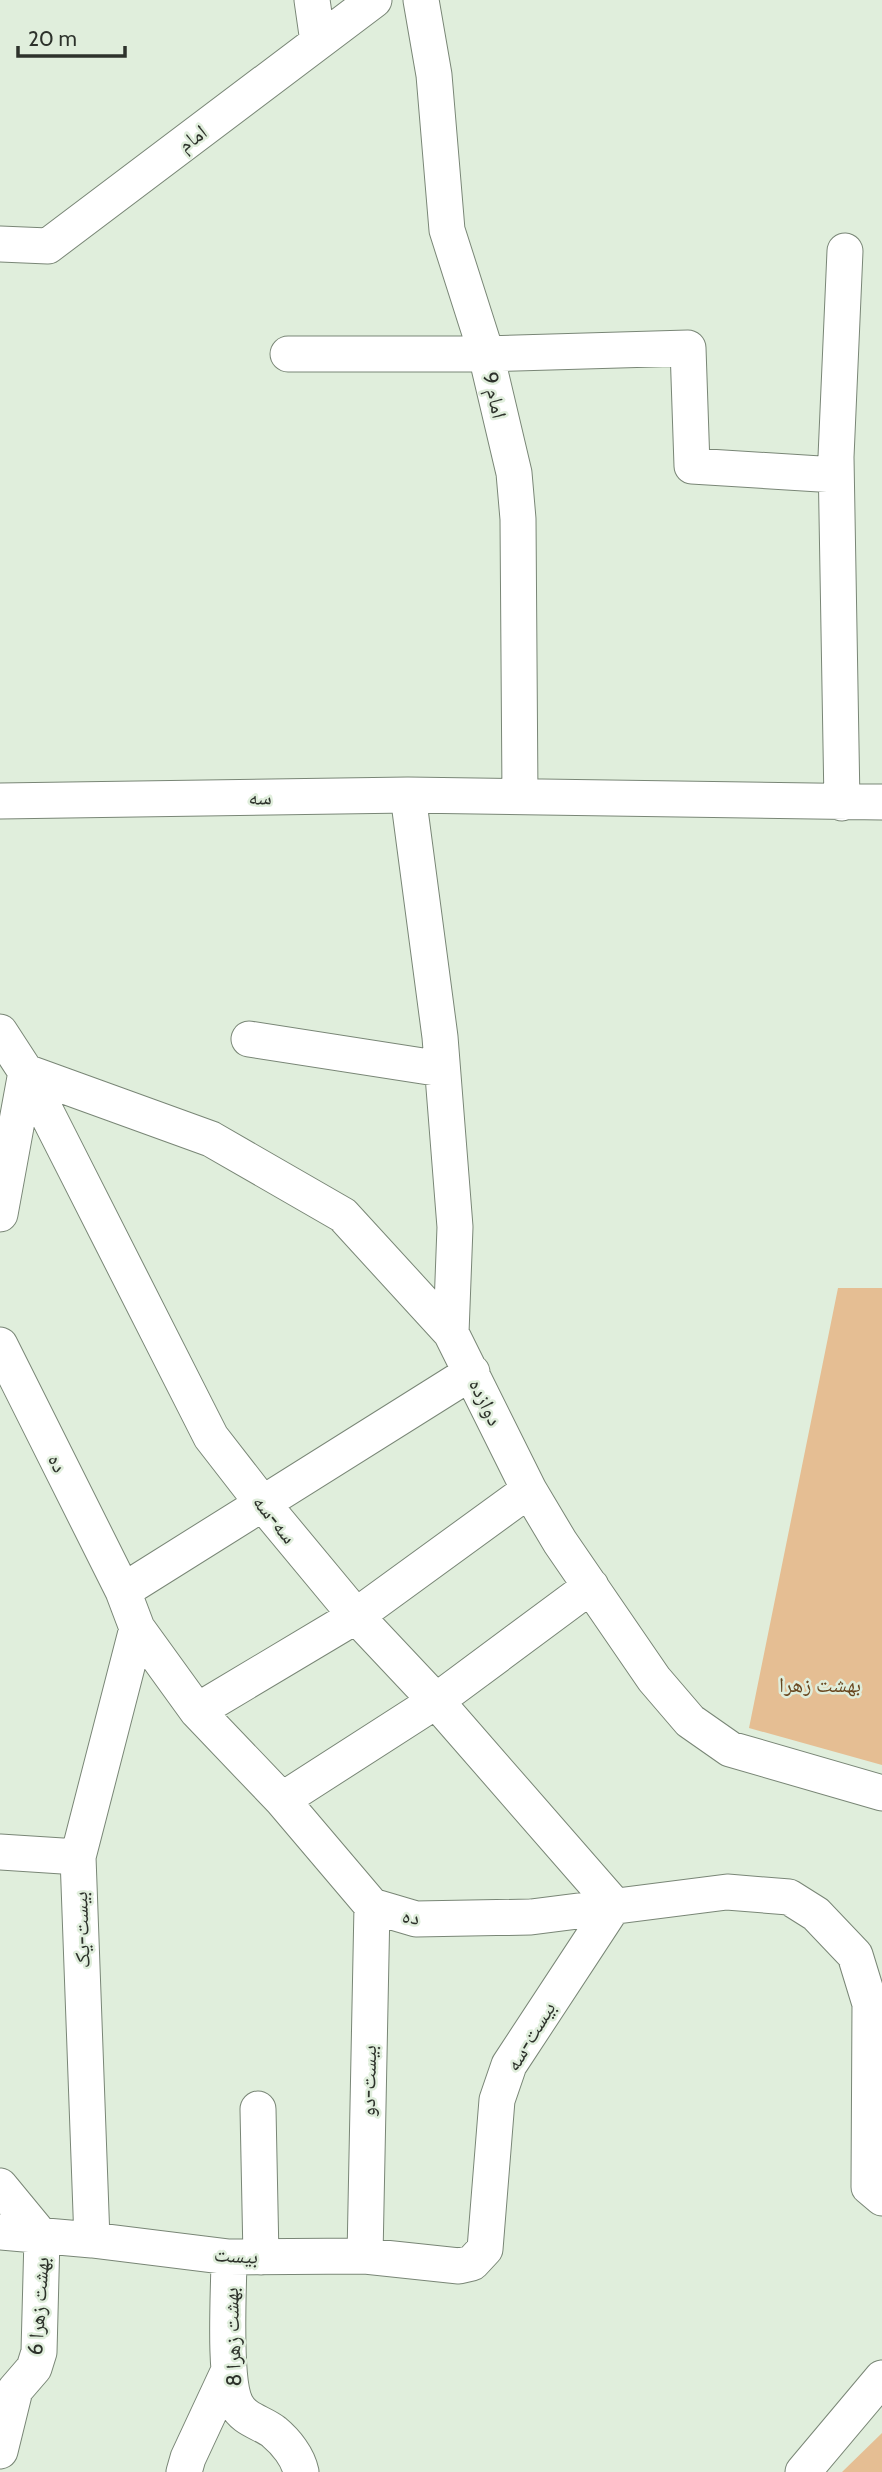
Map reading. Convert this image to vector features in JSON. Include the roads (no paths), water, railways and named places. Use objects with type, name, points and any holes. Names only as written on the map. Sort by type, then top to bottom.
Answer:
[{"type":"street","points":[[312,0],[318,42]]},
{"type":"street","name":"امام","points":[[0,244],[48,246],[374,0]]},
{"type":"street","name":"امام 9","points":[[421,0],[435,75],[447,230],[485,354],[514,473],[518,519],[520,796]]},
{"type":"street","points":[[842,803],[836,475],[845,251]]},
{"type":"street","points":[[288,354],[485,354],[688,348],[692,466],[836,475]]},
{"type":"street","points":[[408,795],[440,1037],[455,1227],[451,1333]]},
{"type":"street","name":"سه","points":[[0,801],[408,795],[882,802]]},
{"type":"street","name":"سه-سه","points":[[0,1032],[26,1072],[211,1437],[356,1616],[436,1701],[614,1905]]},
{"type":"street","points":[[249,1039],[442,1069]]},
{"type":"street","points":[[0,1214],[26,1072]]},
{"type":"street","name":"دوازده","points":[[26,1072],[211,1139],[343,1215],[451,1333],[529,1490],[560,1542],[654,1679],[690,1721],[730,1749],[882,1793]]},
{"type":"street","name":"ده","points":[[0,1345],[123,1591],[136,1628],[197,1711],[282,1800],[372,1906],[416,1919],[531,1917],[727,1892],[789,1897],[816,1913],[855,1955],[870,2004],[869,2187],[882,2197]]},
{"type":"street","points":[[123,1591],[472,1372]]},
{"type":"street","points":[[197,1711],[356,1616],[529,1490]]},
{"type":"street","points":[[282,1800],[436,1701],[591,1586]]},
{"type":"street","name":"بیست-یک","points":[[92,2240],[78,1857],[136,1628]]},
{"type":"street","points":[[0,1852],[78,1857]]},
{"type":"street","name":"بیست-سه","points":[[472,2263],[485,2249],[497,2100],[509,2065],[614,1905]]},
{"type":"street","name":"بیست-دو","points":[[365,2256],[372,1906]]},
{"type":"street","name":"بهشت زهرا 8","points":[[258,2109],[245,2257],[229,2370],[235,2403],[250,2420],[274,2432],[299,2462],[301,2472]]},
{"type":"street","points":[[0,2186],[42,2237]]},
{"type":"street","name":"بیست","points":[[0,2232],[245,2257],[365,2256],[459,2266],[472,2263]]},
{"type":"street","name":"بهشت زهرا 6","points":[[0,2451],[7,2391],[34,2368],[39,2352],[42,2237]]},
{"type":"street","points":[[184,2472],[229,2370]]},
{"type":"street","points":[[803,2472],[882,2378]]},
{"type":"park label","name":"بهشت زهرا","points":[[820,1684]]}]
